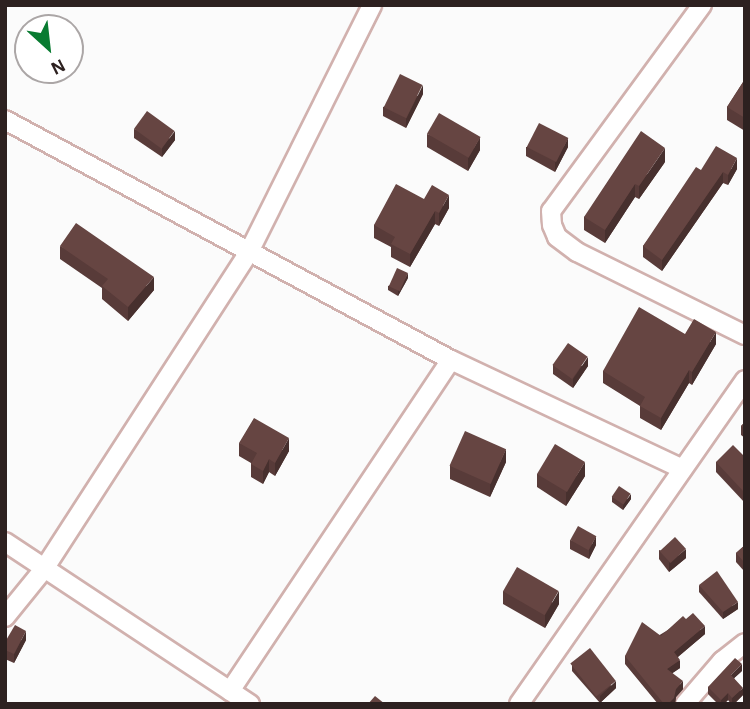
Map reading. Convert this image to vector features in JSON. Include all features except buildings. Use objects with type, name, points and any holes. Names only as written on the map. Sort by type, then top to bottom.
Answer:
[{"type":"street","points":[[5,617],[44,569],[249,252],[372,5]]},
{"type":"street","points":[[702,5],[551,211],[552,225],[557,237],[577,252],[745,335]]},
{"type":"street","points":[[5,120],[451,360],[683,469]]},
{"type":"street","points":[[230,691],[451,360]]},
{"type":"street","points":[[519,704],[744,383]]},
{"type":"street","points":[[5,542],[250,704]]},
{"type":"street","points":[[685,704],[722,661],[745,643]]}]
